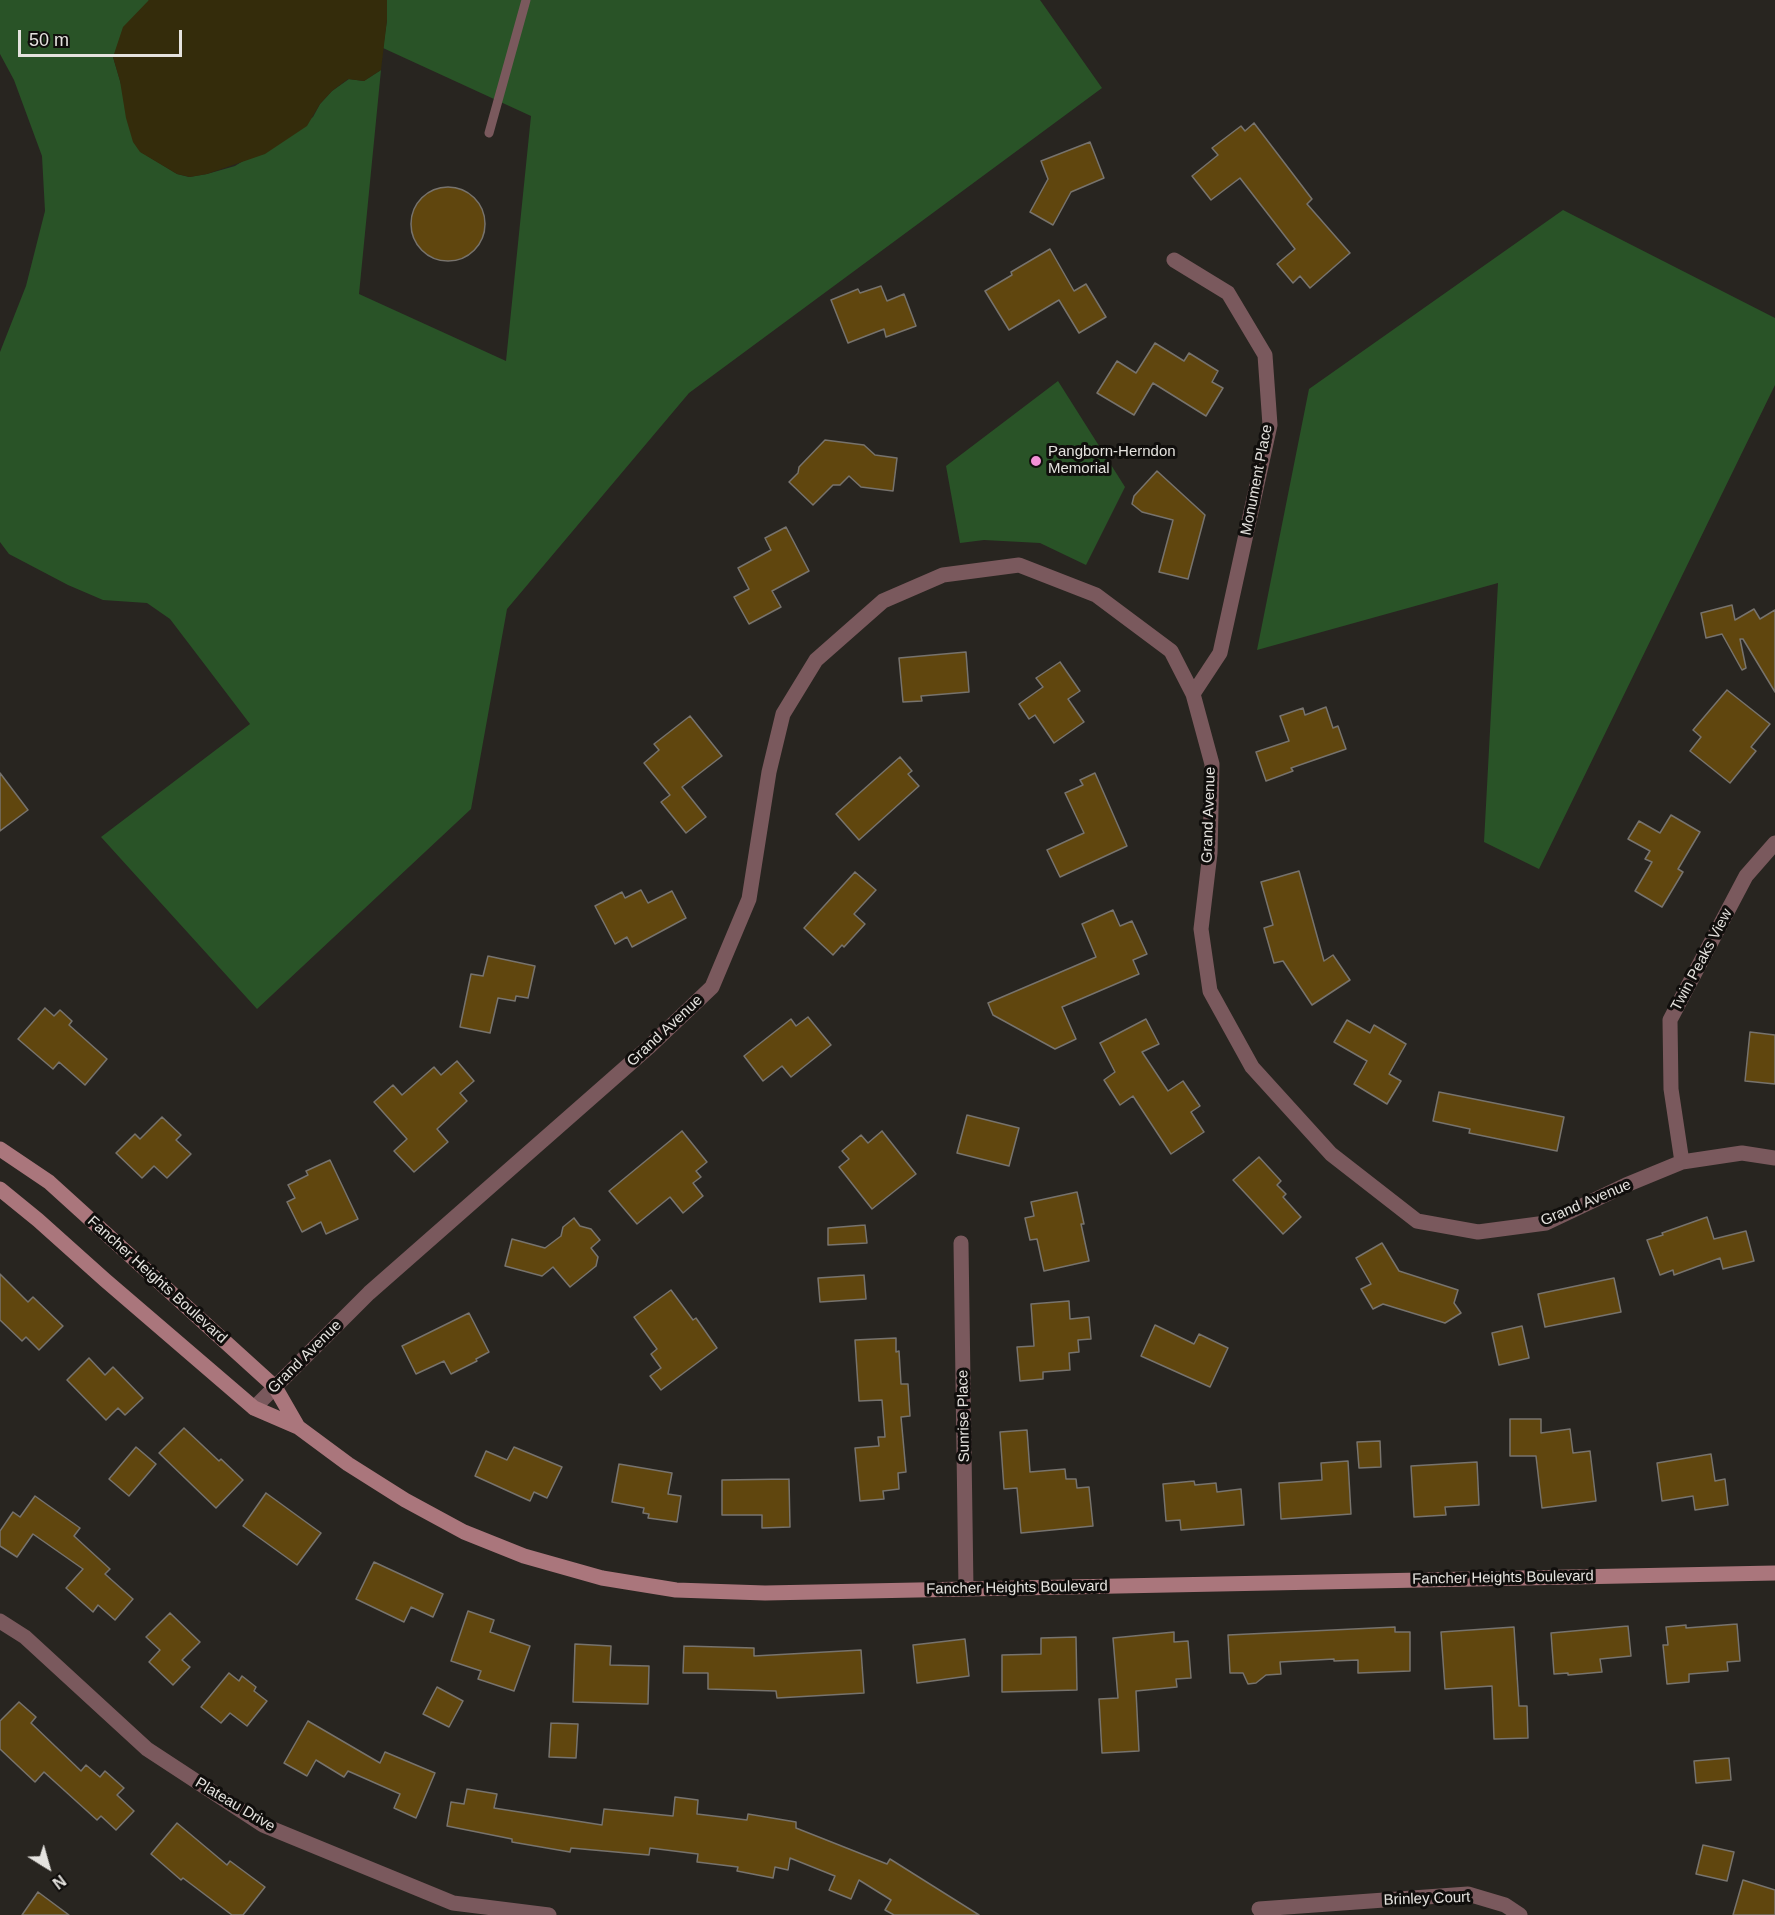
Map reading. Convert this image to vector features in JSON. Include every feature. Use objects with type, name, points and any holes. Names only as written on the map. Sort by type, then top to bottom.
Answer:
[{"type":"street","name":"Monument Place","points":[[1174,260],[1228,293],[1265,355],[1270,425],[1220,653],[1193,694]]},
{"type":"street","name":"Grand Avenue","points":[[254,1408],[369,1293],[650,1046],[712,987],[749,899],[769,772],[783,714],[816,660],[883,601],[943,575],[1019,565],[1096,595],[1171,651],[1193,694],[1212,764],[1210,853],[1201,929],[1210,991],[1252,1067],[1331,1154],[1417,1221],[1478,1232],[1546,1223],[1626,1185],[1682,1162],[1742,1153],[1775,1158]]},
{"type":"street","name":"Twin Peaks View","points":[[1682,1162],[1671,1089],[1670,1020],[1746,876],[1775,843]]},
{"type":"street","name":"Fancher Heights Boulevard","points":[[0,1149],[49,1182],[275,1387],[298,1427]]},
{"type":"street","name":"Fancher Heights Boulevard","points":[[0,1189],[39,1220],[114,1288],[254,1408],[298,1427],[348,1464],[405,1500],[464,1532],[524,1556],[602,1578],[676,1590],[765,1593],[1775,1573]]},
{"type":"street","name":"Sunrise Place","points":[[961,1243],[966,1589]]},
{"type":"street","name":"Plateau Drive","points":[[0,1621],[24,1637],[147,1749],[263,1825],[453,1903],[549,1915]]},
{"type":"street","name":"Brinley Court","points":[[1259,1909],[1468,1894],[1505,1905],[1520,1915]]},
{"type":"lane","points":[[489,133],[526,0]]},
{"type":"green space","points":[[0,0],[149,0],[113,57],[141,152],[177,174],[189,177],[235,166],[313,117],[320,104],[332,91],[349,79],[364,81],[381,70],[359,294],[506,361],[531,116],[383,48],[387,0],[1040,0],[1102,88],[689,393],[507,609],[471,809],[257,1009],[101,837],[250,724],[170,619],[147,603],[103,600],[68,585],[9,554],[0,542],[0,352],[26,286],[45,211],[42,156],[14,80],[0,54]]},
{"type":"green space","points":[[1563,210],[1775,318],[1775,385],[1539,869],[1484,842],[1498,583],[1257,650],[1309,389]]},
{"type":"green space","points":[[1058,381],[1125,487],[1086,565],[1040,543],[984,540],[960,543],[946,466]]},
{"type":"sand","points":[[149,0],[387,0],[381,70],[364,81],[348,79],[320,104],[307,126],[265,154],[207,174],[190,177],[177,174],[140,152],[133,142],[113,57],[123,27]]},
{"type":"building","points":[[1254,123],[1312,199],[1307,204],[1350,253],[1310,288],[1300,276],[1293,283],[1277,264],[1295,249],[1240,178],[1211,200],[1192,176],[1218,155],[1212,148],[1241,126],[1245,131]]},
{"type":"building","points":[[1090,142],[1104,178],[1071,192],[1053,225],[1030,212],[1048,179],[1041,161]]},
{"type":"building","points":[[448,187],[462,190],[474,198],[482,210],[485,224],[482,238],[474,250],[462,258],[448,261],[434,258],[422,250],[414,238],[411,224],[414,210],[422,198],[434,190]]},
{"type":"building","points":[[1050,249],[1074,291],[1086,284],[1106,317],[1079,333],[1059,300],[1009,330],[985,291],[1012,275],[1011,272]]},
{"type":"building","points":[[881,286],[887,301],[904,294],[916,326],[886,337],[884,329],[848,343],[831,300],[858,289],[860,293]]},
{"type":"building","points":[[1155,343],[1184,361],[1189,353],[1218,371],[1212,382],[1223,388],[1206,416],[1153,383],[1134,415],[1097,393],[1117,361],[1136,373]]},
{"type":"building","points":[[825,440],[864,445],[875,455],[897,458],[893,491],[861,487],[849,476],[840,485],[833,485],[813,505],[789,482],[798,473],[799,467]]},
{"type":"building","points":[[1157,471],[1205,515],[1188,579],[1159,572],[1173,520],[1142,512],[1132,504],[1134,496]]},
{"type":"building","points":[[786,527],[809,571],[772,591],[781,607],[749,624],[734,597],[749,589],[738,568],[771,550],[765,538]]},
{"type":"building","points":[[1732,605],[1735,620],[1754,609],[1760,619],[1775,610],[1775,692],[1743,639],[1740,639],[1746,668],[1742,670],[1722,634],[1706,638],[1701,613]]},
{"type":"building","points":[[966,652],[969,692],[921,696],[922,701],[903,702],[899,658]]},
{"type":"building","points":[[1060,662],[1080,691],[1068,699],[1084,722],[1054,743],[1035,715],[1029,719],[1019,704],[1043,687],[1036,678]]},
{"type":"building","points":[[1727,690],[1770,724],[1751,747],[1756,751],[1730,783],[1690,751],[1701,737],[1693,730]]},
{"type":"building","points":[[1326,707],[1333,728],[1338,726],[1346,749],[1291,768],[1293,771],[1266,781],[1256,752],[1289,741],[1280,716],[1303,708],[1305,715]]},
{"type":"building","points":[[690,716],[722,756],[682,787],[706,817],[686,833],[661,802],[670,795],[644,763],[659,750],[654,744]]},
{"type":"building","points":[[900,757],[912,771],[908,774],[919,786],[859,840],[836,814]]},
{"type":"building","points":[[0,773],[28,810],[0,831]]},
{"type":"building","points":[[1095,773],[1127,846],[1060,877],[1047,850],[1084,833],[1065,793],[1083,785],[1080,780]]},
{"type":"building","points":[[1671,815],[1700,832],[1678,869],[1683,872],[1662,907],[1635,891],[1652,862],[1645,859],[1650,851],[1628,839],[1639,821],[1660,833]]},
{"type":"building","points":[[1299,871],[1324,961],[1333,955],[1350,980],[1312,1005],[1283,961],[1274,963],[1264,928],[1273,925],[1261,882]]},
{"type":"building","points":[[855,872],[876,890],[854,914],[865,924],[844,947],[842,945],[833,955],[804,928]]},
{"type":"building","points":[[641,890],[648,903],[672,891],[686,918],[632,947],[627,937],[615,944],[595,906],[622,892],[625,898]]},
{"type":"building","points":[[1113,910],[1120,926],[1132,921],[1147,954],[1133,960],[1139,974],[1062,1007],[1076,1039],[1055,1049],[993,1015],[988,1003],[1096,957],[1082,924]]},
{"type":"building","points":[[488,956],[535,966],[528,998],[516,996],[515,1001],[498,998],[490,1033],[460,1027],[471,974],[483,976]]},
{"type":"building","points":[[45,1008],[54,1016],[60,1010],[72,1021],[69,1025],[107,1059],[85,1085],[59,1062],[53,1069],[18,1039]]},
{"type":"building","points":[[808,1017],[831,1045],[791,1077],[782,1066],[763,1081],[744,1056],[791,1019],[796,1026]]},
{"type":"building","points":[[1146,1019],[1159,1044],[1142,1052],[1168,1091],[1183,1081],[1200,1106],[1191,1112],[1204,1132],[1171,1154],[1133,1096],[1120,1105],[1104,1080],[1115,1072],[1100,1043]]},
{"type":"building","points":[[1347,1020],[1370,1033],[1374,1025],[1406,1044],[1389,1074],[1401,1081],[1387,1104],[1354,1084],[1367,1061],[1334,1042]]},
{"type":"building","points":[[1750,1032],[1775,1035],[1775,1084],[1745,1081]]},
{"type":"building","points":[[457,1061],[474,1081],[460,1093],[467,1101],[437,1129],[448,1142],[414,1172],[394,1151],[407,1139],[374,1102],[393,1085],[402,1095],[434,1067],[441,1075]]},
{"type":"building","points":[[1439,1092],[1564,1117],[1557,1151],[1469,1133],[1470,1129],[1433,1121]]},
{"type":"building","points":[[967,1115],[1019,1128],[1009,1166],[957,1153]]},
{"type":"building","points":[[162,1117],[181,1135],[176,1140],[191,1154],[167,1178],[154,1166],[142,1178],[116,1153],[135,1134],[140,1139]]},
{"type":"building","points":[[682,1131],[707,1162],[696,1171],[701,1177],[693,1183],[703,1196],[683,1213],[670,1197],[637,1224],[609,1191]]},
{"type":"building","points":[[882,1131],[916,1174],[872,1209],[839,1167],[849,1159],[842,1151],[861,1135],[868,1143]]},
{"type":"building","points":[[1259,1157],[1281,1181],[1277,1185],[1286,1194],[1283,1197],[1301,1217],[1283,1234],[1233,1180]]},
{"type":"building","points":[[330,1160],[358,1219],[326,1234],[321,1222],[302,1232],[287,1202],[295,1198],[288,1185],[308,1175],[306,1171]]},
{"type":"building","points":[[1077,1192],[1089,1261],[1044,1271],[1037,1239],[1030,1240],[1025,1218],[1034,1216],[1031,1202]]},
{"type":"building","points":[[1707,1217],[1714,1239],[1746,1231],[1754,1261],[1723,1269],[1720,1258],[1674,1275],[1673,1270],[1660,1275],[1647,1240]]},
{"type":"building","points":[[574,1218],[580,1226],[591,1229],[600,1240],[591,1248],[598,1257],[596,1266],[570,1287],[553,1267],[542,1276],[505,1266],[512,1239],[545,1248],[561,1236],[563,1227]]},
{"type":"building","points":[[865,1225],[867,1243],[828,1245],[828,1228]]},
{"type":"building","points":[[1382,1243],[1399,1271],[1458,1290],[1454,1303],[1461,1313],[1445,1323],[1383,1304],[1373,1309],[1361,1289],[1371,1284],[1356,1258]]},
{"type":"building","points":[[0,1274],[28,1302],[33,1297],[63,1326],[39,1350],[26,1337],[22,1341],[0,1320]]},
{"type":"building","points":[[864,1275],[866,1299],[820,1302],[818,1278]]},
{"type":"building","points":[[1614,1278],[1621,1312],[1545,1327],[1538,1294]]},
{"type":"building","points":[[671,1290],[693,1320],[696,1318],[717,1348],[661,1390],[650,1376],[661,1368],[651,1354],[657,1349],[634,1317]]},
{"type":"building","points":[[1069,1301],[1070,1319],[1089,1317],[1091,1339],[1078,1340],[1079,1352],[1069,1353],[1070,1370],[1043,1372],[1043,1379],[1020,1381],[1017,1347],[1034,1346],[1031,1304]]},
{"type":"building","points":[[469,1313],[489,1352],[451,1374],[444,1361],[416,1374],[402,1346]]},
{"type":"building","points":[[1155,1325],[1194,1344],[1199,1334],[1228,1348],[1210,1387],[1141,1356]]},
{"type":"building","points":[[1522,1326],[1529,1358],[1499,1365],[1492,1333]]},
{"type":"building","points":[[896,1338],[901,1384],[908,1384],[910,1416],[901,1417],[906,1472],[898,1473],[899,1489],[883,1491],[884,1499],[860,1501],[855,1448],[879,1446],[878,1437],[885,1437],[882,1400],[859,1401],[855,1340]]},
{"type":"building","points":[[89,1358],[105,1375],[113,1367],[143,1398],[125,1415],[118,1408],[106,1420],[67,1380]]},
{"type":"building","points":[[1510,1419],[1541,1419],[1541,1433],[1570,1429],[1573,1453],[1590,1451],[1596,1501],[1542,1508],[1536,1456],[1510,1456]]},
{"type":"building","points":[[184,1428],[243,1480],[216,1508],[159,1453]]},
{"type":"building","points":[[1027,1430],[1030,1472],[1065,1469],[1066,1479],[1076,1479],[1077,1488],[1089,1487],[1093,1526],[1021,1533],[1017,1488],[1004,1489],[1000,1432]]},
{"type":"building","points":[[1380,1441],[1381,1467],[1359,1468],[1357,1442]]},
{"type":"building","points":[[136,1447],[156,1464],[129,1496],[109,1479]]},
{"type":"building","points":[[514,1447],[562,1467],[547,1498],[534,1492],[530,1501],[475,1476],[486,1451],[507,1460]]},
{"type":"building","points":[[1711,1454],[1715,1481],[1725,1479],[1728,1505],[1695,1510],[1693,1496],[1662,1501],[1657,1463]]},
{"type":"building","points":[[1348,1461],[1351,1514],[1281,1519],[1279,1483],[1322,1480],[1321,1463]]},
{"type":"building","points":[[1477,1462],[1479,1505],[1445,1507],[1446,1515],[1414,1517],[1411,1466]]},
{"type":"building","points":[[619,1464],[672,1473],[668,1494],[681,1496],[677,1522],[648,1518],[649,1514],[643,1513],[644,1508],[612,1502]]},
{"type":"building","points":[[789,1479],[790,1527],[762,1528],[762,1515],[722,1515],[722,1480]]},
{"type":"building","points":[[1194,1481],[1195,1485],[1216,1483],[1217,1492],[1241,1489],[1244,1525],[1181,1530],[1180,1520],[1166,1521],[1163,1484]]},
{"type":"building","points":[[266,1493],[321,1533],[297,1565],[243,1526]]},
{"type":"building","points":[[35,1496],[80,1528],[74,1536],[110,1569],[105,1574],[133,1599],[115,1620],[98,1605],[93,1612],[66,1588],[83,1569],[33,1534],[17,1557],[0,1546],[0,1531],[13,1512],[20,1517]]},
{"type":"building","points":[[374,1562],[443,1594],[433,1617],[411,1607],[404,1622],[356,1599]]},
{"type":"building","points":[[468,1611],[494,1620],[490,1632],[530,1646],[514,1691],[478,1679],[481,1671],[451,1661]]},
{"type":"building","points":[[170,1613],[200,1642],[182,1660],[190,1667],[173,1685],[149,1662],[160,1650],[146,1637]]},
{"type":"building","points":[[1737,1624],[1740,1661],[1727,1662],[1728,1671],[1689,1674],[1689,1682],[1667,1684],[1663,1645],[1668,1645],[1666,1627],[1686,1625],[1686,1628]]},
{"type":"building","points":[[1628,1626],[1631,1656],[1600,1659],[1602,1672],[1554,1674],[1551,1633]]},
{"type":"building","points":[[1395,1627],[1395,1632],[1410,1632],[1410,1671],[1358,1673],[1358,1660],[1334,1661],[1334,1659],[1280,1662],[1281,1674],[1266,1675],[1256,1683],[1248,1684],[1243,1673],[1230,1673],[1228,1635]]},
{"type":"building","points":[[1514,1627],[1519,1706],[1527,1706],[1528,1738],[1494,1739],[1492,1686],[1445,1689],[1441,1632]]},
{"type":"building","points":[[1174,1632],[1174,1642],[1188,1641],[1191,1678],[1176,1679],[1177,1687],[1136,1691],[1139,1751],[1102,1753],[1099,1699],[1118,1698],[1113,1638]]},
{"type":"building","points":[[1076,1637],[1077,1690],[1002,1692],[1002,1655],[1041,1654],[1041,1638]]},
{"type":"building","points":[[965,1639],[969,1676],[917,1683],[913,1645]]},
{"type":"building","points":[[575,1644],[611,1646],[610,1665],[649,1666],[648,1704],[573,1702]]},
{"type":"building","points":[[684,1646],[754,1648],[754,1656],[861,1650],[864,1693],[777,1698],[776,1691],[708,1689],[708,1673],[683,1673]]},
{"type":"building","points":[[229,1673],[239,1681],[242,1676],[256,1687],[254,1691],[267,1701],[247,1726],[230,1713],[221,1723],[201,1707]]},
{"type":"building","points":[[437,1687],[463,1701],[449,1727],[423,1714]]},
{"type":"building","points":[[19,1702],[36,1717],[31,1723],[81,1771],[86,1765],[100,1777],[105,1771],[124,1788],[117,1795],[134,1811],[116,1830],[101,1816],[97,1820],[44,1772],[35,1782],[0,1749],[0,1721]]},
{"type":"building","points":[[308,1721],[380,1763],[385,1752],[435,1773],[416,1818],[394,1808],[400,1794],[348,1771],[344,1777],[316,1760],[307,1776],[284,1763]]},
{"type":"building","points":[[551,1723],[578,1724],[576,1758],[549,1757]]},
{"type":"building","points":[[1729,1758],[1731,1780],[1696,1783],[1694,1761]]},
{"type":"building","points":[[467,1789],[497,1794],[494,1808],[602,1825],[604,1809],[673,1816],[675,1797],[698,1800],[697,1814],[747,1820],[748,1814],[796,1822],[796,1828],[887,1864],[890,1859],[979,1915],[894,1915],[885,1910],[891,1900],[859,1880],[851,1899],[829,1890],[835,1876],[790,1858],[788,1870],[775,1867],[773,1878],[737,1871],[738,1867],[697,1862],[698,1854],[650,1848],[649,1855],[571,1848],[570,1852],[512,1842],[512,1839],[447,1826],[451,1802],[464,1804]]},
{"type":"building","points":[[177,1823],[227,1865],[230,1861],[265,1887],[243,1915],[232,1915],[183,1878],[181,1880],[151,1854]]},
{"type":"building","points":[[1703,1845],[1734,1852],[1727,1881],[1696,1874]]},
{"type":"building","points":[[1743,1880],[1775,1890],[1775,1915],[1733,1915]]},
{"type":"building","points":[[38,1892],[69,1915],[22,1915]]},
{"type":"place","name":"Pangborn-Herndon Memorial","points":[[1036,461]]}]
